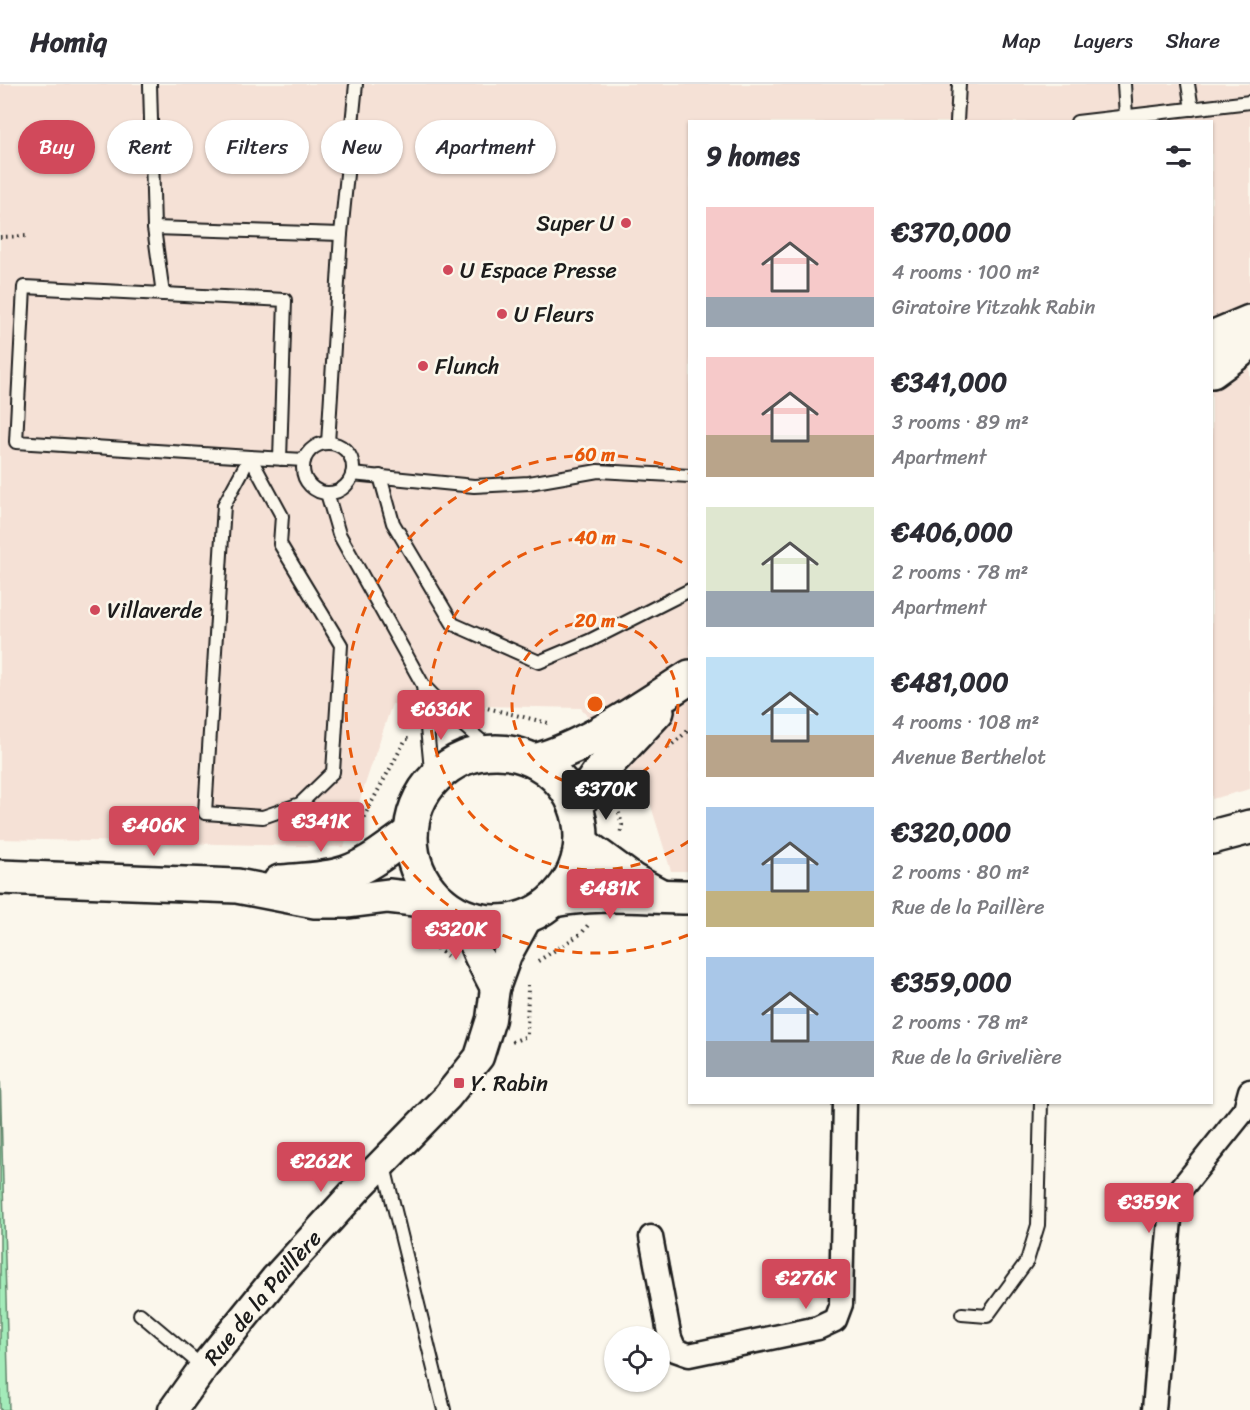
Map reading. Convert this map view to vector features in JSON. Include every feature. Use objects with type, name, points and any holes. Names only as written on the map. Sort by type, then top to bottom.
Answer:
[{"type":"main road","points":[[1213,338],[1250,322]]},
{"type":"main road","points":[[1213,370],[1238,352],[1250,339]]},
{"type":"main road","points":[[535,761],[553,756],[600,733],[688,679]]},
{"type":"main road","points":[[576,806],[598,774],[688,679]]},
{"type":"main road","points":[[451,908],[428,888],[418,871],[412,852],[411,833],[414,814],[421,797],[432,781],[450,765],[471,756],[494,752],[515,754],[535,761],[552,773],[566,788],[576,806],[581,824],[581,843],[577,865],[567,884],[541,908]]},
{"type":"main road","points":[[1213,837],[1250,827]]},
{"type":"main road","points":[[0,877],[237,886],[320,879],[346,873],[368,863],[411,833]]},
{"type":"main road","points":[[581,843],[633,881],[677,897]]},
{"type":"main road","points":[[237,886],[315,901],[348,902],[388,896],[451,908],[483,921],[506,921],[578,895],[677,897]]},
{"type":"street","points":[[451,908],[495,988]]},
{"type":"street","name":"Rue de la Paillère","points":[[174,1410],[203,1368],[275,1280],[383,1161],[447,1097],[479,1057],[491,1019],[495,988],[507,955],[541,908]]},
{"type":"street","points":[[1154,1410],[1170,1220],[1180,1190],[1245,1109],[1250,1090]]},
{"type":"street","points":[[651,1237],[670,1338],[675,1350],[689,1355],[818,1328],[835,1320],[841,1304],[845,1104]]},
{"type":"lane","points":[[150,84],[154,228],[163,294]]},
{"type":"lane","points":[[328,443],[341,234],[356,84]]},
{"type":"lane","points":[[957,120],[959,84]]},
{"type":"lane","points":[[1124,84],[1126,116]]},
{"type":"lane","points":[[1188,84],[1192,109]]},
{"type":"lane","points":[[1093,120],[1126,116],[1161,117],[1192,109],[1250,102]]},
{"type":"lane","points":[[154,228],[341,234]]},
{"type":"lane","points":[[280,459],[285,300],[24,287],[16,442],[280,459],[304,460]]},
{"type":"lane","points":[[328,443],[335,444],[347,452],[351,459],[352,474],[343,488],[327,493],[308,482],[304,476],[304,460],[313,448],[328,443]]},
{"type":"lane","points":[[250,457],[282,516],[280,544],[341,645],[333,772],[300,804],[263,817],[205,813],[224,505],[250,457]]},
{"type":"lane","points":[[352,474],[474,486],[529,483],[598,471],[688,476]]},
{"type":"lane","points":[[380,476],[393,523],[453,624],[539,662],[589,641],[688,591]]},
{"type":"lane","points":[[327,493],[339,534],[423,685],[456,719],[494,752]]},
{"type":"lane","points":[[423,685],[432,781]]},
{"type":"lane","points":[[962,1314],[987,1316],[1027,1262],[1038,1225],[1041,1104]]},
{"type":"lane","points":[[383,1161],[418,1296],[444,1410]]},
{"type":"lane","points":[[140,1314],[203,1368]]},
{"type":"path","points":[[0,237],[28,236]]},
{"type":"path","points":[[615,793],[622,825],[619,839]]},
{"type":"shaded area","points":[[0,84],[1250,84],[1250,789],[1213,799],[1213,120],[688,120],[688,871],[671,871],[647,793],[581,708],[392,704],[344,847],[0,839]]},
{"type":"green space","points":[[0,1071],[9,1410],[0,1410]]},
{"type":"place","name":"Super U","points":[[626,223]]},
{"type":"place","name":"U Espace Presse","points":[[448,270]]},
{"type":"place","name":"U Fleurs","points":[[502,314]]},
{"type":"place","name":"Flunch","points":[[423,366]]},
{"type":"place","name":"Villaverde","points":[[95,610]]},
{"type":"place","name":"Y. Rabin","points":[[459,1083]]}]
